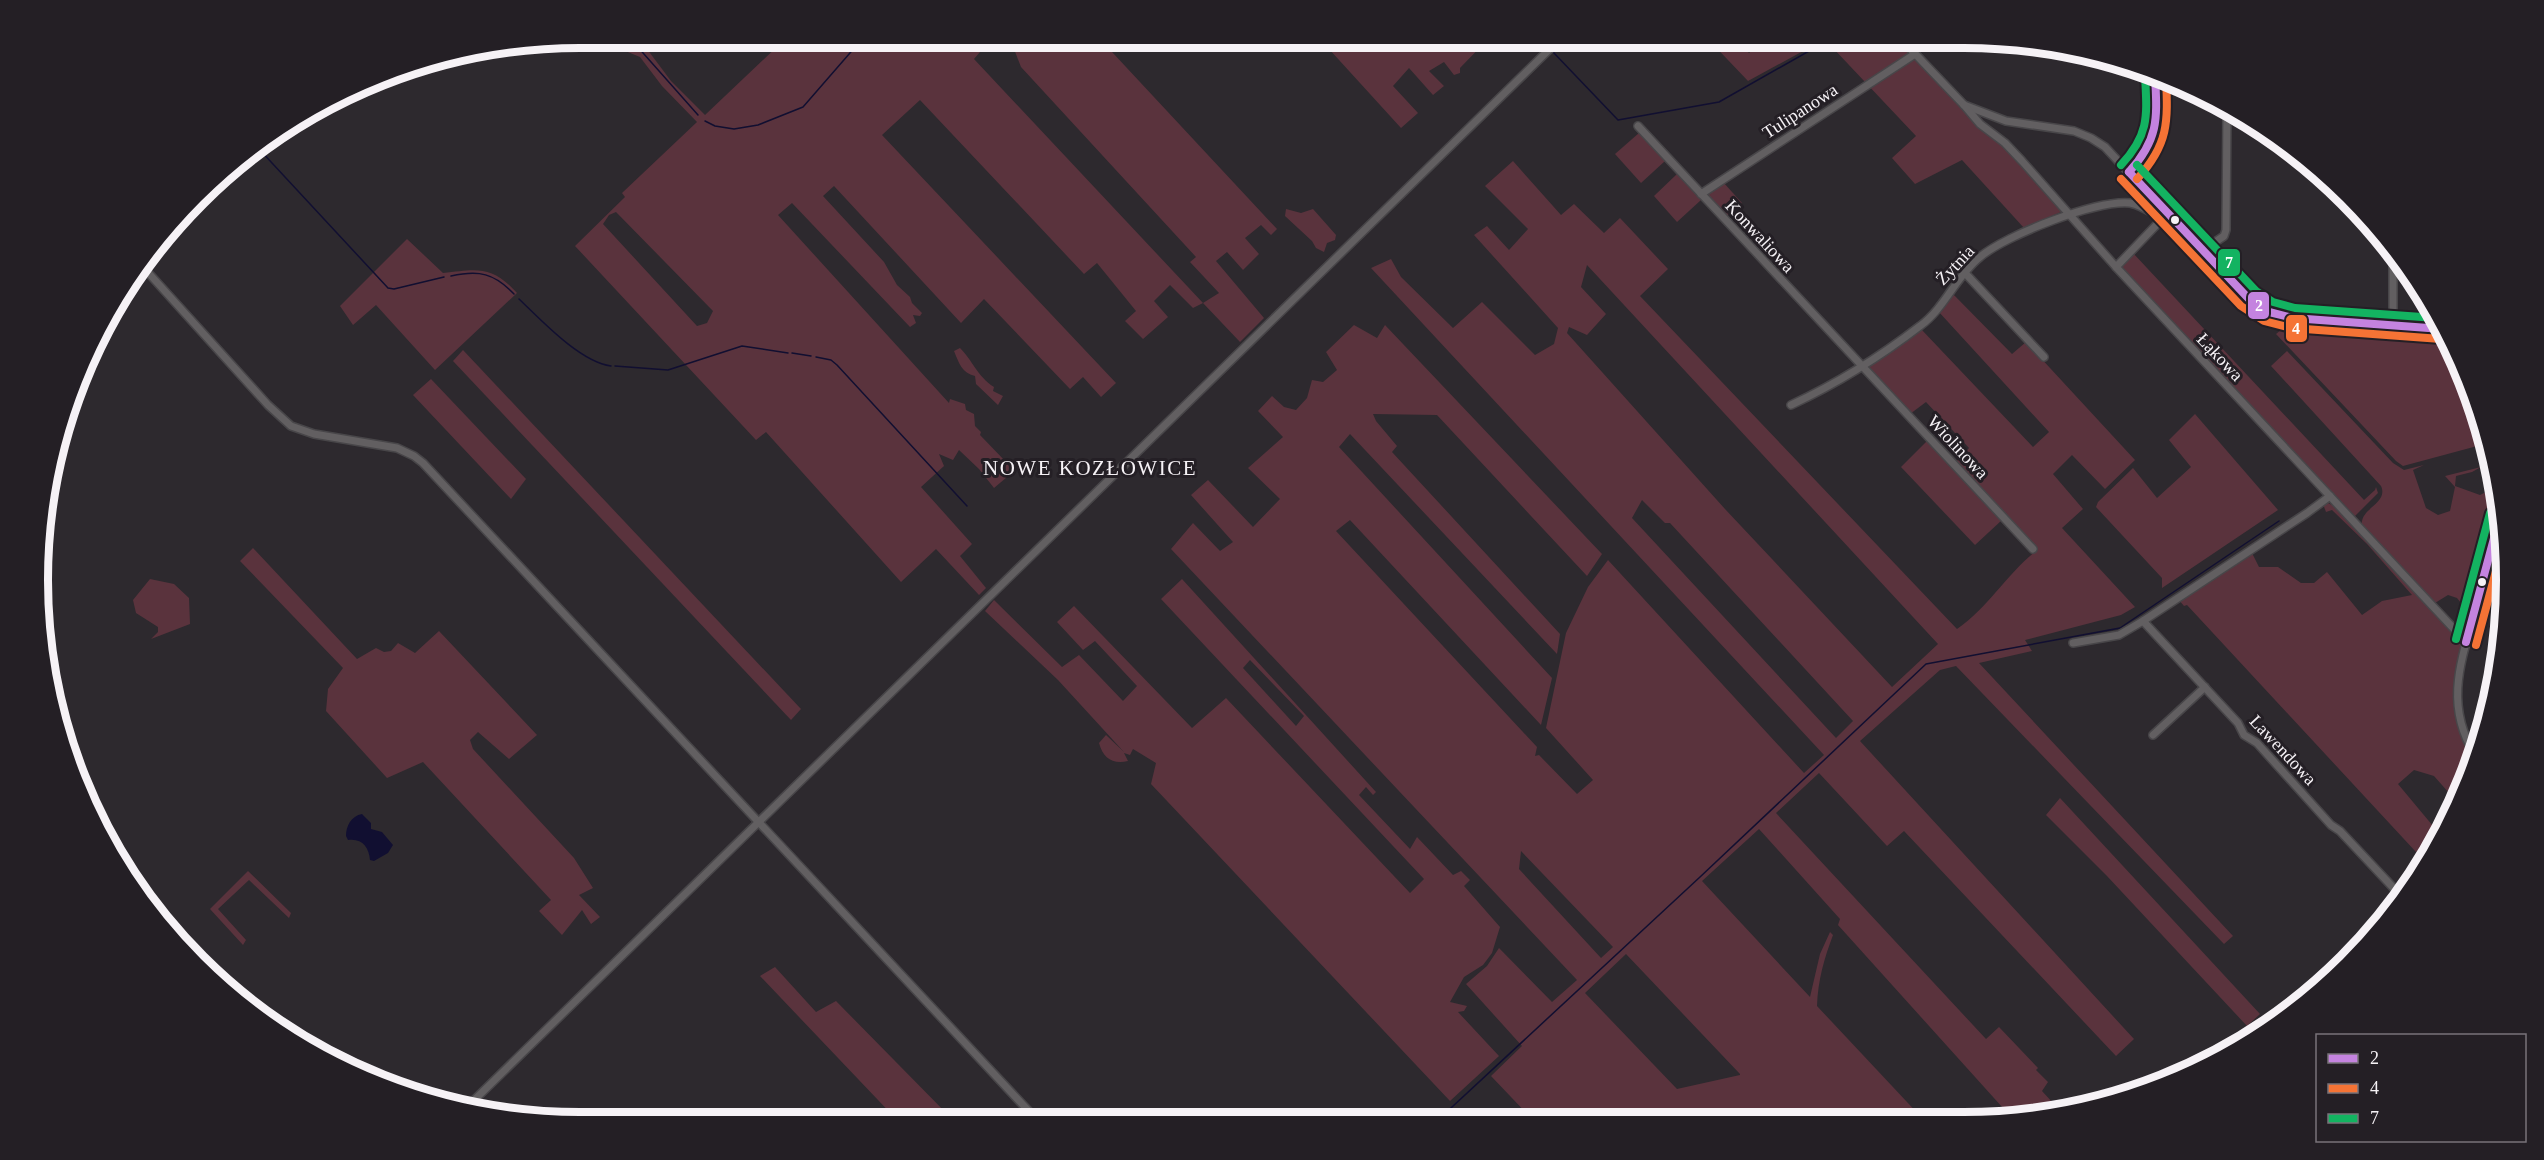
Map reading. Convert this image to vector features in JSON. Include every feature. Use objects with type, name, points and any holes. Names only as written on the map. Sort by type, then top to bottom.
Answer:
[{"type":"street","points":[[473,1101],[1552,48]]},
{"type":"street","name":"Łąkowa","points":[[1909,48],[1980,124],[2005,143],[2022,161],[2116,267],[2455,630]]},
{"type":"street","name":"Tulipanowa","points":[[1701,194],[1915,54]]},
{"type":"street","points":[[2129,172],[2145,156],[2156,132],[2155,83]]},
{"type":"street","points":[[1964,105],[2006,121],[2074,131],[2105,147],[2129,172],[2165,217],[2249,299],[2269,312],[2293,318],[2432,328]]},
{"type":"street","points":[[2202,251],[2224,236],[2226,230],[2227,117]]},
{"type":"street","name":"Konwaliowa","points":[[1638,126],[1861,365]]},
{"type":"street","name":"Żytnia","points":[[1791,405],[1861,365],[1921,326],[1980,257],[2002,243],[2068,215],[2127,203],[2165,217]]},
{"type":"street","points":[[2116,267],[2165,217]]},
{"type":"street","points":[[2393,266],[2393,325]]},
{"type":"street","points":[[147,271],[268,405],[291,426],[314,434],[397,448],[423,463],[1030,1112]]},
{"type":"street","points":[[1965,273],[2044,357]]},
{"type":"street","name":"Wiolinowa","points":[[1861,365],[2032,549]]},
{"type":"street","points":[[2073,643],[2119,635],[2330,496]]},
{"type":"street","points":[[2470,745],[2459,716],[2457,678],[2494,538]]},
{"type":"street","points":[[2489,557],[2495,559]]},
{"type":"street","name":"Lawendowa","points":[[2143,621],[2238,723],[2244,735],[2257,743],[2331,825],[2340,831],[2396,890]]},
{"type":"street","points":[[2153,735],[2205,687]]},
{"type":"shaded area","points":[[618,48],[646,48],[671,81],[705,115],[776,48],[983,48],[974,59],[1203,303],[1193,308],[1170,285],[1154,301],[1168,317],[1143,339],[1125,321],[1136,311],[1097,263],[1084,274],[920,100],[882,135],[1116,383],[1101,397],[1083,377],[1070,389],[984,299],[961,323],[834,186],[823,196],[884,262],[897,285],[922,313],[920,316],[913,315],[916,323],[910,327],[792,203],[778,215],[949,403],[950,399],[965,404],[966,410],[974,414],[975,426],[981,432],[980,435],[1013,472],[994,488],[979,469],[959,450],[953,460],[939,454],[944,466],[921,487],[972,544],[960,556],[986,588],[979,595],[936,549],[901,582],[766,432],[756,440],[575,246],[625,197],[622,193],[697,122],[662,86],[640,57]],"holes":[[[616,212],[713,311],[707,323],[697,326],[603,224],[609,215]]]},
{"type":"shaded area","points":[[1013,48],[1108,48],[1277,229],[1271,235],[1261,225],[1245,238],[1259,254],[1243,270],[1227,252],[1216,261],[1264,318],[1240,342],[1203,303],[1219,293],[1190,262],[1196,257],[1021,67]]},
{"type":"shaded area","points":[[1328,48],[1479,48],[1460,68],[1460,73],[1454,75],[1444,62],[1429,71],[1444,86],[1433,95],[1409,68],[1393,86],[1418,113],[1401,128]]},
{"type":"shaded area","points":[[1717,48],[1744,48],[1749,53],[1754,48],[1809,48],[1748,81]]},
{"type":"shaded area","points":[[1833,48],[1906,48],[1977,125],[2005,146],[2060,206],[2061,212],[2024,228],[1962,160],[1915,184],[1892,158],[1916,136]]},
{"type":"shaded area","points":[[1639,133],[1665,161],[1641,183],[1615,154]]},
{"type":"shaded area","points":[[1513,161],[1561,215],[1574,204],[1604,233],[1620,218],[1668,269],[1640,296],[1957,629],[1968,621],[2036,551],[1954,464],[1969,448],[1926,402],[1910,414],[1867,365],[1921,329],[2033,447],[2049,432],[1938,311],[1952,293],[2012,354],[2026,342],[2135,460],[2105,489],[2072,455],[2053,474],[2083,509],[2062,528],[2135,607],[2121,615],[2025,640],[2032,651],[1979,663],[2233,936],[2224,944],[1956,666],[1940,670],[1860,741],[2134,1039],[2116,1056],[1904,831],[1887,846],[1819,773],[1776,813],[1986,1039],[1999,1027],[2038,1068],[2036,1070],[2048,1082],[2042,1091],[2053,1103],[2058,1102],[2056,1104],[2005,1110],[1838,925],[1840,919],[1759,829],[1702,881],[1810,997],[1820,954],[1830,932],[1833,935],[1822,970],[1817,1006],[1916,1112],[1525,1112],[1491,1076],[1522,1046],[1466,984],[1487,966],[1499,948],[1552,1002],[1577,980],[1171,549],[1193,523],[1220,551],[1233,542],[1191,495],[1208,480],[1253,527],[1280,499],[1248,468],[1283,437],[1258,411],[1272,396],[1284,407],[1296,410],[1307,398],[1312,380],[1323,382],[1337,370],[1326,352],[1354,325],[1377,338],[1385,325],[1602,554],[1587,576],[1437,415],[1373,414],[1397,446],[1392,452],[1560,634],[1557,654],[1350,434],[1339,447],[1552,678],[1541,725],[1350,520],[1336,531],[1537,747],[1535,756],[1539,755],[1577,794],[1593,780],[1546,728],[1566,633],[1588,587],[1608,560],[1804,773],[1824,755],[1371,268],[1391,259],[1401,277],[1453,328],[1482,302],[1535,355],[1554,344],[1558,328],[1474,235],[1487,226],[1509,250],[1528,229],[1485,186]],"holes":[[[1587,265],[1938,644],[1892,687],[1725,509],[1567,333],[1569,327],[1587,335],[1606,314],[1581,287]],[[1642,500],[1665,523],[1670,523],[1853,721],[1836,738],[1632,518]],[[1521,851],[1613,947],[1601,958],[1519,869]],[[1626,954],[1740,1074],[1740,1075],[1677,1089],[1585,993]]]},
{"type":"shaded area","points":[[1677,174],[1701,200],[1677,222],[1654,196]]},
{"type":"shaded area","points":[[1723,182],[1742,203],[1726,217],[1707,197],[1707,194]]},
{"type":"shaded area","points":[[1286,209],[1301,213],[1313,209],[1336,235],[1335,240],[1327,243],[1324,252],[1316,248],[1312,241],[1285,216]]},
{"type":"shaded area","points":[[407,239],[443,273],[475,270],[492,273],[517,293],[435,370],[376,305],[353,325],[340,306]]},
{"type":"shaded area","points":[[2133,253],[2364,500],[2376,487],[2378,493],[2355,516],[2122,273],[2122,267]]},
{"type":"shaded area","points":[[2318,322],[2319,328],[2323,328],[2318,329],[2318,333],[2440,342],[2456,376],[2479,446],[2403,466],[2276,334],[2282,329],[2316,333]]},
{"type":"shaded area","points":[[960,348],[983,378],[994,387],[993,391],[1003,396],[998,405],[976,384],[975,376],[967,373],[962,367],[954,351]]},
{"type":"shaded area","points":[[463,350],[801,709],[791,720],[453,361]]},
{"type":"shaded area","points":[[2287,351],[2393,463],[2404,470],[2424,465],[2413,470],[2426,508],[2438,515],[2450,511],[2455,487],[2445,476],[2481,467],[2456,476],[2455,486],[2480,495],[2488,491],[2493,529],[2484,564],[2474,586],[2469,613],[2457,598],[2448,595],[2435,603],[2362,526],[2365,515],[2381,497],[2381,486],[2271,366]]},
{"type":"shaded area","points":[[431,379],[526,479],[511,499],[413,395]]},
{"type":"shaded area","points":[[2195,414],[2278,510],[2162,588],[2162,578],[2096,507],[2098,502],[2133,468],[2157,498],[2191,467],[2169,440]]},
{"type":"shaded area","points":[[1928,440],[2002,520],[1975,545],[1901,467]]},
{"type":"shaded area","points":[[2328,503],[2336,507],[2454,632],[2462,647],[2456,677],[2455,705],[2457,718],[2468,750],[2456,784],[2451,795],[2434,776],[2414,770],[2398,784],[2434,828],[2427,842],[2416,852],[2187,605],[2184,606],[2178,599],[2252,553],[2259,567],[2278,567],[2301,583],[2314,583],[2327,572],[2362,615],[2382,601],[2412,595],[2367,544],[2332,510],[2326,512],[2323,504]]},
{"type":"shaded area","points":[[253,548],[357,659],[376,648],[384,652],[391,651],[398,643],[415,653],[439,631],[537,735],[509,759],[478,732],[470,740],[473,749],[574,858],[593,888],[579,895],[600,917],[591,924],[582,910],[562,935],[539,911],[551,900],[423,762],[387,778],[326,711],[328,689],[343,668],[240,561]]},
{"type":"shaded area","points":[[150,579],[174,584],[189,598],[190,624],[151,639],[158,632],[158,627],[136,613],[133,600]]},
{"type":"shaded area","points":[[1182,579],[1376,792],[1373,795],[1366,787],[1359,795],[1410,849],[1417,837],[1453,875],[1461,871],[1470,880],[1464,886],[1500,927],[1492,953],[1483,965],[1464,977],[1450,1002],[1467,1006],[1464,1011],[1458,1012],[1499,1056],[1450,1101],[1151,784],[1156,763],[1133,749],[1130,755],[1124,753],[1128,761],[1118,762],[1109,759],[1103,753],[1099,743],[1106,735],[1124,752],[1058,680],[985,611],[994,600],[1062,667],[1079,655],[1123,701],[1137,686],[1095,641],[1083,650],[1057,622],[1074,606],[1192,728],[1226,698],[1410,893],[1424,879],[1161,599]],"holes":[[[1250,660],[1304,716],[1296,726],[1243,668]]]},
{"type":"shaded area","points":[[2060,798],[2260,1014],[2247,1026],[2107,876],[2046,815]]},
{"type":"shaded area","points":[[362,814],[371,823],[371,829],[382,832],[393,845],[388,853],[374,861],[370,860],[364,844],[357,840],[348,840],[346,836],[350,822]]},
{"type":"shaded area","points":[[248,871],[291,913],[289,918],[249,880],[218,909],[246,940],[243,945],[210,909]]},
{"type":"shaded area","points":[[775,967],[816,1012],[836,1001],[945,1112],[889,1112],[760,976]]},
{"type":"waterway","points":[[639,48],[698,115]]},
{"type":"waterway","points":[[705,121],[715,126],[734,129],[758,125],[803,107],[854,48]]},
{"type":"waterway","points":[[1553,52],[1618,120],[1719,102],[1814,48]]},
{"type":"waterway","points":[[263,153],[388,288],[394,289],[444,277]]},
{"type":"waterway","points":[[451,276],[470,273],[486,275],[500,281],[514,294]]},
{"type":"waterway","points":[[519,299],[574,349],[599,363],[611,366]]},
{"type":"waterway","points":[[615,366],[668,370],[742,346],[788,353]]},
{"type":"waterway","points":[[792,353],[811,356]]},
{"type":"waterway","points":[[816,357],[831,360],[837,365],[967,506]]},
{"type":"waterway","points":[[1447,1112],[1926,664],[2120,628],[2279,521]]},
{"type":"transit line","name":"7","points":[[2121,165],[2137,143],[2145,123],[2145,80]]},
{"type":"transit line","name":"2","points":[[2129,172],[2139,160],[2151,137],[2156,115],[2155,83]]},
{"type":"transit line","name":"4","points":[[2137,179],[2148,166],[2161,143],[2166,120],[2166,87]]},
{"type":"transit line","name":"7","points":[[2137,165],[2256,291],[2273,302],[2295,308],[2427,317]]},
{"type":"transit line","name":"2","points":[[2129,172],[2249,299],[2269,312],[2293,318],[2432,328]]},
{"type":"transit line","name":"4","points":[[2121,179],[2241,306],[2264,321],[2291,328],[2438,339]]},
{"type":"transit line","name":"7","points":[[2456,639],[2490,513]]},
{"type":"transit line","name":"2","points":[[2466,642],[2494,538]]},
{"type":"transit line","name":"4","points":[[2476,645],[2496,572]]},
{"type":"district","name":"NOWE KOZŁOWICE","points":[[1090,468]]}]
